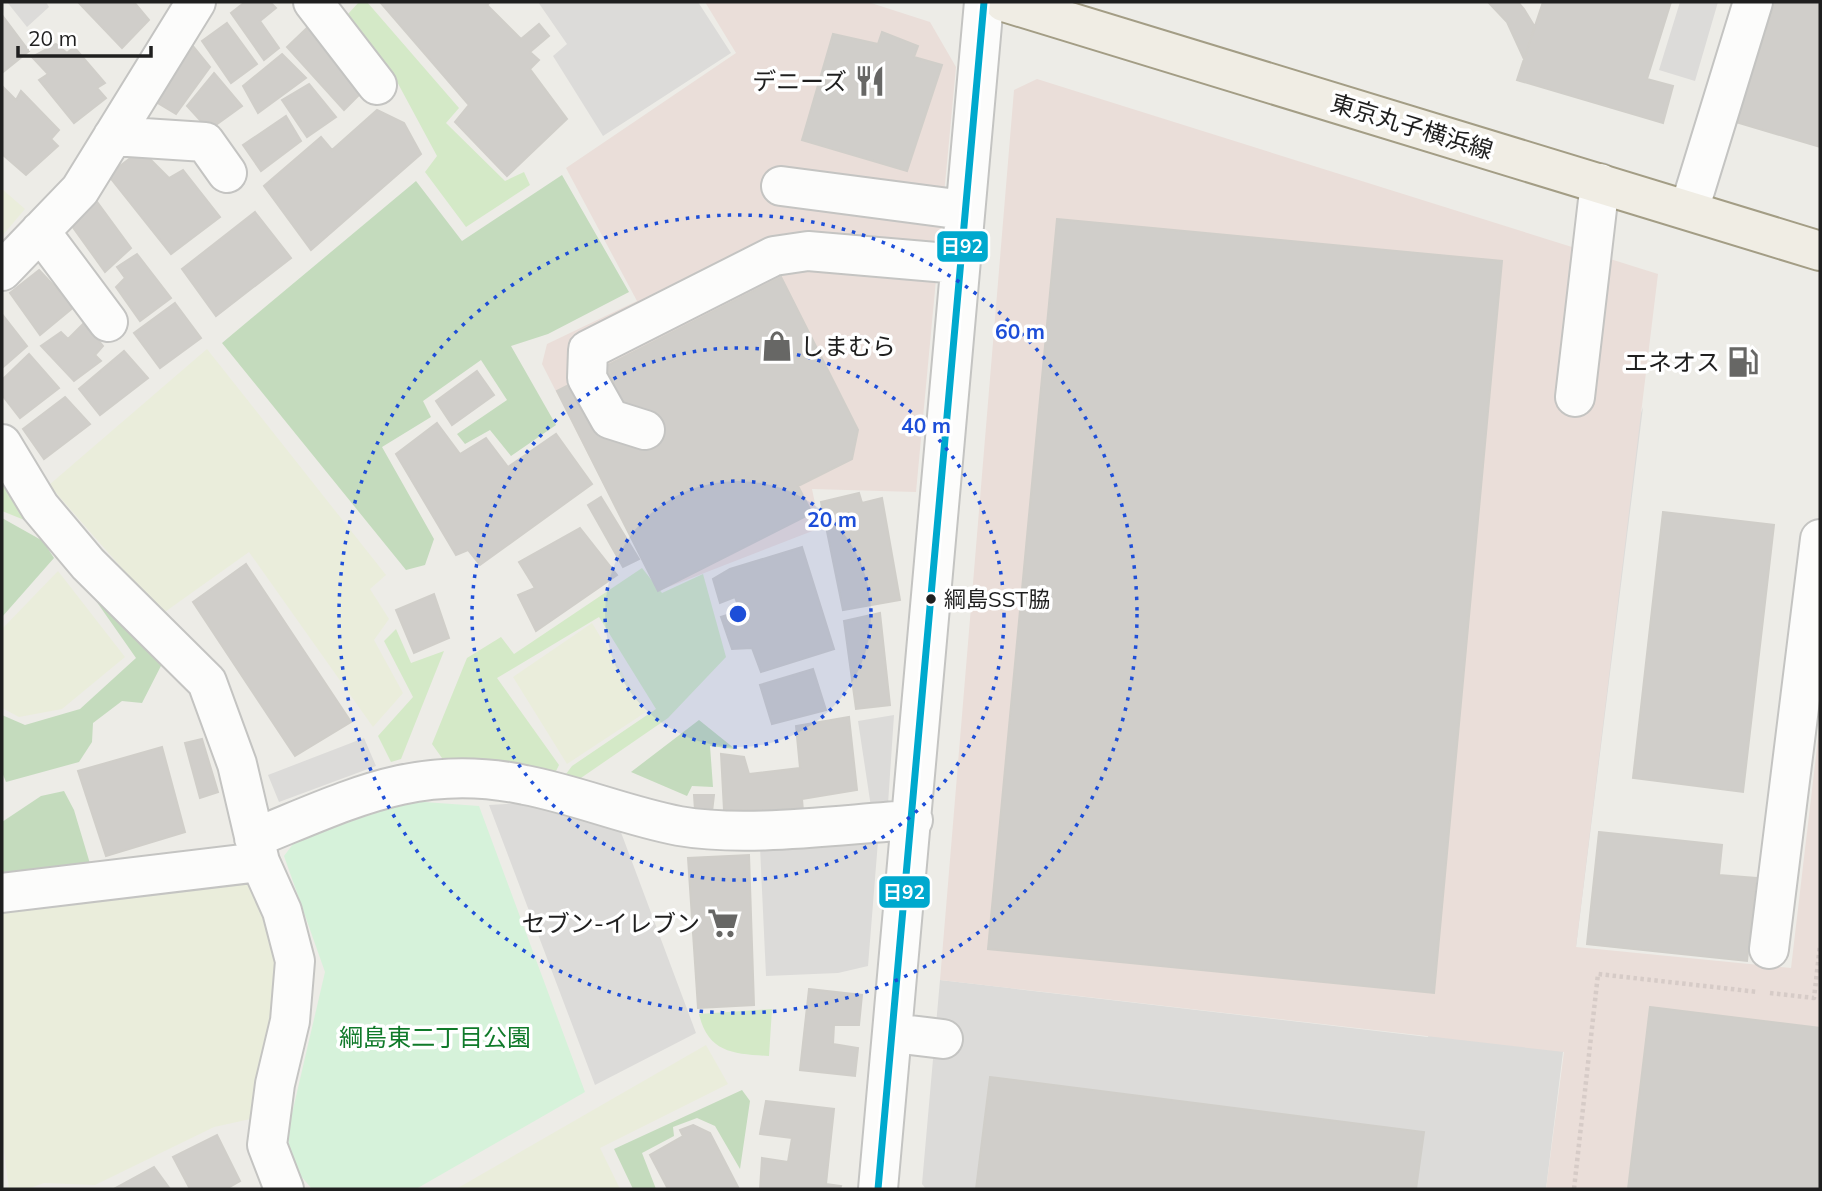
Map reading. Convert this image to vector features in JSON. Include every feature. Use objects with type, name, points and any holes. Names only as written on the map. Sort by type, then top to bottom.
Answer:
[{"type":"main road","name":"東京丸子横浜線","points":[[1004,2],[1820,251]]},
{"type":"street","points":[[2,271],[80,190],[196,2]]},
{"type":"street","points":[[313,2],[377,85]]},
{"type":"street","points":[[878,1189],[984,2]]},
{"type":"street","points":[[1689,210],[1753,2]]},
{"type":"street","points":[[113,136],[205,142],[227,173]]},
{"type":"street","points":[[1575,397],[1600,183]]},
{"type":"street","points":[[781,186],[964,210]]},
{"type":"street","points":[[40,231],[108,322]]},
{"type":"street","points":[[645,430],[610,419],[587,378],[588,350],[774,256],[808,251],[959,264]]},
{"type":"street","points":[[2,444],[40,507],[88,564],[207,682],[237,764],[257,850],[282,911],[296,961],[290,1021],[275,1084],[267,1145],[277,1186]]},
{"type":"street","points":[[1769,949],[1820,539]]},
{"type":"street","points":[[2,893],[257,850],[370,790],[417,779],[457,777],[521,784],[680,826],[749,829],[913,820]]},
{"type":"street","points":[[893,1033],[943,1039]]},
{"type":"path","points":[[1574,1189],[1598,974],[1814,998],[1820,946]]},
{"type":"shaded area","points":[[7,2],[46,2],[49,7],[27,27]]},
{"type":"shaded area","points":[[538,2],[698,2],[731,53],[603,136],[553,56],[567,44]]},
{"type":"shaded area","points":[[705,2],[868,2],[930,22],[956,67],[916,492],[812,489],[820,528],[658,591],[542,364],[547,344],[637,301],[566,168],[736,53]]},
{"type":"shaded area","points":[[1680,2],[1718,2],[1695,81],[1659,70]]},
{"type":"shaded area","points":[[1037,79],[1658,274],[1576,947],[1791,968],[1820,722],[1820,1189],[1546,1189],[1564,1052],[940,980],[1014,90]]},
{"type":"shaded area","points":[[1643,407],[1546,1189],[926,1189],[922,1184],[940,980],[1428,1037]]},
{"type":"shaded area","points":[[894,715],[888,804],[871,807],[858,721]]},
{"type":"shaded area","points":[[364,738],[376,766],[279,802],[268,775]]},
{"type":"shaded area","points":[[522,803],[619,827],[696,1033],[595,1085],[489,805]]},
{"type":"shaded area","points":[[878,841],[868,966],[838,973],[766,976],[760,847]]},
{"type":"green space","points":[[359,2],[367,2],[459,108],[446,123],[505,181],[524,172],[530,185],[466,227],[425,172],[437,156],[395,78],[348,14]]},
{"type":"green space","points":[[562,175],[629,292],[548,334],[511,346],[556,425],[511,456],[490,430],[465,444],[457,434],[507,400],[481,360],[423,401],[431,417],[382,447],[434,539],[425,565],[406,570],[222,343],[416,181],[462,241]]},
{"type":"green space","points":[[2,189],[25,209],[2,236]]},
{"type":"green space","points":[[207,349],[386,575],[370,589],[389,619],[374,640],[403,693],[373,727],[249,552],[162,614],[49,485]]},
{"type":"green space","points":[[2,473],[37,525],[2,511]]},
{"type":"green space","points":[[2,518],[43,541],[54,558],[2,617]]},
{"type":"green space","points":[[642,568],[662,593],[703,574],[726,657],[668,718],[578,780],[566,774],[572,766],[656,709],[599,617],[497,678],[559,765],[554,775],[442,758],[432,744],[467,658],[501,637],[514,654]]},
{"type":"green space","points":[[58,571],[125,657],[62,709],[19,717],[2,708],[2,629]]},
{"type":"green space","points":[[87,588],[165,658],[142,703],[122,701],[93,723],[92,742],[79,762],[6,782],[2,772],[2,715],[25,725],[80,709],[136,658]]},
{"type":"green space","points":[[592,623],[646,712],[567,764],[513,677]]},
{"type":"green space","points":[[396,629],[411,663],[444,651],[401,759],[391,762],[378,736],[413,697],[384,641]]},
{"type":"green space","points":[[699,720],[735,749],[710,746],[713,787],[692,786],[687,796],[631,772]]},
{"type":"green space","points":[[64,791],[74,810],[91,867],[2,878],[2,822],[41,796]]},
{"type":"green space","name":"綱島東二丁目公園","points":[[411,801],[479,806],[585,1092],[416,1189],[312,1189],[294,1168],[287,1135],[325,972],[284,856],[296,840]]},
{"type":"green space","points":[[250,875],[286,964],[255,1118],[214,1127],[95,1185],[44,1183],[27,1189],[9,1189],[2,1136],[2,910]]},
{"type":"green space","points":[[772,1009],[769,1056],[724,1049],[709,1037],[699,1014]]},
{"type":"green space","points":[[706,1045],[728,1084],[600,1148],[620,1189],[456,1189]]},
{"type":"green space","points":[[742,1090],[750,1101],[740,1169],[715,1126],[697,1118],[673,1127],[674,1136],[642,1153],[656,1189],[633,1189],[614,1149]]},
{"type":"building","points":[[78,2],[134,2],[149,20],[122,48]]},
{"type":"building","points":[[245,2],[270,2],[276,8],[260,21],[279,48],[264,60],[231,13]]},
{"type":"building","points":[[380,2],[490,2],[487,5],[521,39],[539,24],[549,36],[530,52],[539,60],[530,69],[567,119],[507,176],[455,122],[469,105]]},
{"type":"building","points":[[1488,2],[1518,2],[1524,9],[1535,27],[1524,59],[1507,22]]},
{"type":"building","points":[[1543,2],[1671,2],[1647,79],[1673,86],[1663,123],[1517,80]]},
{"type":"building","points":[[1775,2],[1820,2],[1820,147],[1736,122]]},
{"type":"building","points":[[2,15],[29,51],[2,73]]},
{"type":"building","points":[[227,23],[257,64],[231,83],[202,41]]},
{"type":"building","points":[[309,26],[364,90],[344,110],[287,47]]},
{"type":"building","points":[[882,32],[918,46],[914,57],[942,65],[907,171],[802,140],[833,34],[878,44]]},
{"type":"building","points":[[56,44],[67,53],[74,47],[105,83],[97,88],[106,98],[74,123],[39,80],[48,74],[32,57]]},
{"type":"building","points":[[192,45],[210,67],[176,114],[156,102]]},
{"type":"building","points":[[282,54],[306,78],[258,113],[243,86]]},
{"type":"building","points":[[214,73],[242,106],[209,130],[187,106]]},
{"type":"building","points":[[309,84],[336,117],[307,137],[282,100]]},
{"type":"building","points":[[3,87],[16,100],[21,91],[59,130],[51,139],[58,146],[26,175],[2,154]]},
{"type":"building","points":[[377,110],[404,123],[421,154],[311,250],[264,186],[321,137],[332,150]]},
{"type":"building","points":[[286,116],[301,141],[261,171],[243,145]]},
{"type":"building","points":[[141,150],[169,178],[183,170],[220,217],[171,254],[108,175]]},
{"type":"building","points":[[95,199],[131,248],[105,272],[72,226]]},
{"type":"building","points":[[255,212],[291,258],[216,316],[182,269]]},
{"type":"building","points":[[1057,219],[1502,261],[1434,993],[988,949]]},
{"type":"building","points":[[137,254],[171,298],[140,321],[116,287],[125,278],[117,267]]},
{"type":"building","points":[[39,270],[74,307],[40,335],[10,293]]},
{"type":"building","points":[[781,277],[858,430],[852,459],[798,486],[812,513],[658,591],[557,391]]},
{"type":"building","points":[[175,303],[201,338],[160,368],[134,333]]},
{"type":"building","points":[[2,314],[27,346],[2,368]]},
{"type":"building","points":[[84,323],[103,346],[95,355],[101,361],[74,381],[41,346],[61,332],[68,339]]},
{"type":"building","points":[[124,351],[148,378],[100,415],[79,389]]},
{"type":"building","points":[[29,354],[59,388],[20,418],[2,395],[2,380]]},
{"type":"building","points":[[477,371],[494,395],[452,425],[436,401]]},
{"type":"building","points":[[65,397],[90,424],[44,459],[23,429]]},
{"type":"building","points":[[437,423],[460,454],[486,438],[508,467],[556,434],[592,484],[480,565],[468,550],[456,555],[396,454]]},
{"type":"building","points":[[859,493],[862,503],[882,498],[900,600],[843,610],[821,502]]},
{"type":"building","points":[[601,497],[639,559],[623,567],[588,505]]},
{"type":"building","points":[[1663,512],[1774,525],[1743,792],[1633,778]]},
{"type":"building","points":[[580,528],[617,575],[536,631],[518,595],[535,588],[519,562]]},
{"type":"building","points":[[802,547],[834,649],[761,672],[752,648],[732,649],[721,617],[740,611],[735,597],[720,603],[713,579],[730,569]]},
{"type":"building","points":[[246,564],[351,722],[295,756],[193,602]]},
{"type":"building","points":[[434,594],[449,638],[414,653],[396,610]]},
{"type":"building","points":[[880,613],[890,705],[856,709],[844,621]]},
{"type":"building","points":[[813,669],[826,710],[772,724],[760,685]]},
{"type":"building","points":[[849,717],[857,790],[802,799],[803,811],[724,810],[721,754],[744,757],[749,774],[800,768],[796,726]]},
{"type":"building","points":[[202,739],[218,792],[200,798],[185,743]]},
{"type":"building","points":[[162,747],[185,832],[106,856],[78,771]]},
{"type":"building","points":[[694,795],[714,795],[712,812],[695,810]]},
{"type":"building","points":[[1599,832],[1722,845],[1719,875],[1756,878],[1747,961],[1587,944]]},
{"type":"building","points":[[749,855],[754,1005],[698,1008],[688,858]]},
{"type":"building","points":[[809,989],[862,995],[859,1025],[834,1025],[833,1044],[858,1048],[855,1076],[800,1070]]},
{"type":"building","points":[[1650,1007],[1820,1028],[1820,1189],[1628,1189]]},
{"type":"building","points":[[990,1077],[1424,1132],[1416,1189],[976,1189]]},
{"type":"building","points":[[766,1101],[834,1109],[826,1184],[841,1186],[840,1189],[760,1189],[762,1158],[788,1162],[792,1138],[760,1134]]},
{"type":"building","points":[[693,1125],[710,1133],[739,1189],[668,1189],[650,1155],[683,1136],[680,1130]]},
{"type":"building","points":[[217,1135],[240,1181],[226,1189],[190,1189],[173,1157]]},
{"type":"building","points":[[154,1167],[170,1189],[114,1189]]},
{"type":"transit line","name":"日92","points":[[878,1189],[984,2]]},
{"type":"place","name":"デニーズ","points":[[870,81]]},
{"type":"place","name":"しまむら","points":[[777,346]]},
{"type":"place","name":"エネオス","points":[[1743,362]]},
{"type":"place","name":"綱島SST脇","points":[[931,599]]},
{"type":"place","name":"セブン-イレブン","points":[[723,923]]}]
